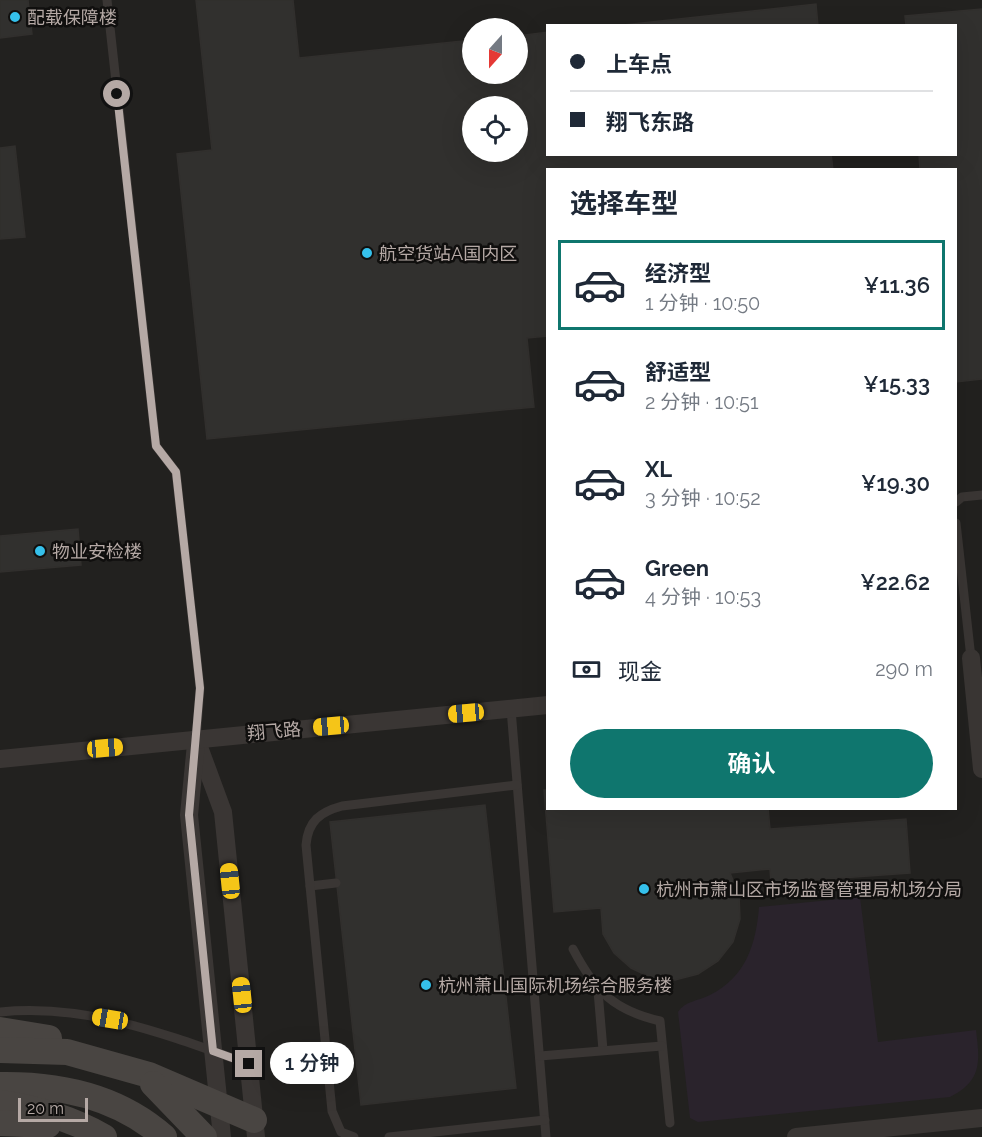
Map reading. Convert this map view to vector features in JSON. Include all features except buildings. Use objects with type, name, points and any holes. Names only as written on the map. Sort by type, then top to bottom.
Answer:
[{"type":"main road","points":[[0,1030],[55,1039],[119,1059],[162,1090],[204,1137]]},
{"type":"main road","points":[[0,1050],[67,1052],[149,1075],[219,1105],[255,1128]]},
{"type":"main road","points":[[0,1085],[28,1084],[83,1093],[127,1110],[164,1137]]},
{"type":"main road","points":[[0,1103],[51,1114],[105,1137]]},
{"type":"main road","points":[[0,1123],[34,1123],[105,1137]]},
{"type":"street","points":[[969,659],[982,769]]},
{"type":"street","name":"翔飞路","points":[[0,759],[546,705]]},
{"type":"street","points":[[196,739],[189,815],[222,1137]]},
{"type":"street","points":[[196,739],[223,812],[255,1128]]},
{"type":"street","points":[[796,1137],[982,1118]]},
{"type":"lane","points":[[107,0],[156,446],[176,472],[200,688],[196,739]]},
{"type":"lane","points":[[957,501],[962,497],[982,495]]},
{"type":"lane","points":[[957,534],[969,659]]},
{"type":"lane","points":[[511,709],[546,1137]]},
{"type":"lane","points":[[354,1137],[341,1132],[332,1111],[307,833],[318,816],[328,810],[518,785]]},
{"type":"lane","points":[[310,886],[336,883]]},
{"type":"lane","points":[[573,949],[598,991],[618,1006],[638,1016],[660,1021],[670,1123]]},
{"type":"lane","points":[[598,991],[603,1050]]},
{"type":"lane","points":[[0,1012],[64,1011],[110,1019],[249,1064]]},
{"type":"lane","points":[[540,1056],[662,1046]]},
{"type":"lane","points":[[389,1137],[545,1120]]},
{"type":"shaded area","points":[[0,0],[982,0],[982,1137],[0,1137]]},
{"type":"shaded area","points":[[860,897],[878,1042],[976,1030],[978,1061],[968,1084],[950,1097],[698,1122],[690,1118],[678,1012],[681,1008],[722,988],[741,969],[752,946],[759,907]]},
{"type":"place","name":"配载保障楼","points":[[15,17]]},
{"type":"place","name":"航空货站A国内区","points":[[367,253]]},
{"type":"place","name":"物业安检楼","points":[[40,551]]},
{"type":"place","name":"杭州市萧山区市场监督管理局机场分局","points":[[644,889]]},
{"type":"place","name":"杭州萧山国际机场综合服务楼","points":[[426,985]]},
{"type":"route","points":[[117,94],[156,446],[176,472],[200,688],[189,815],[213,1051],[249,1064]]}]
